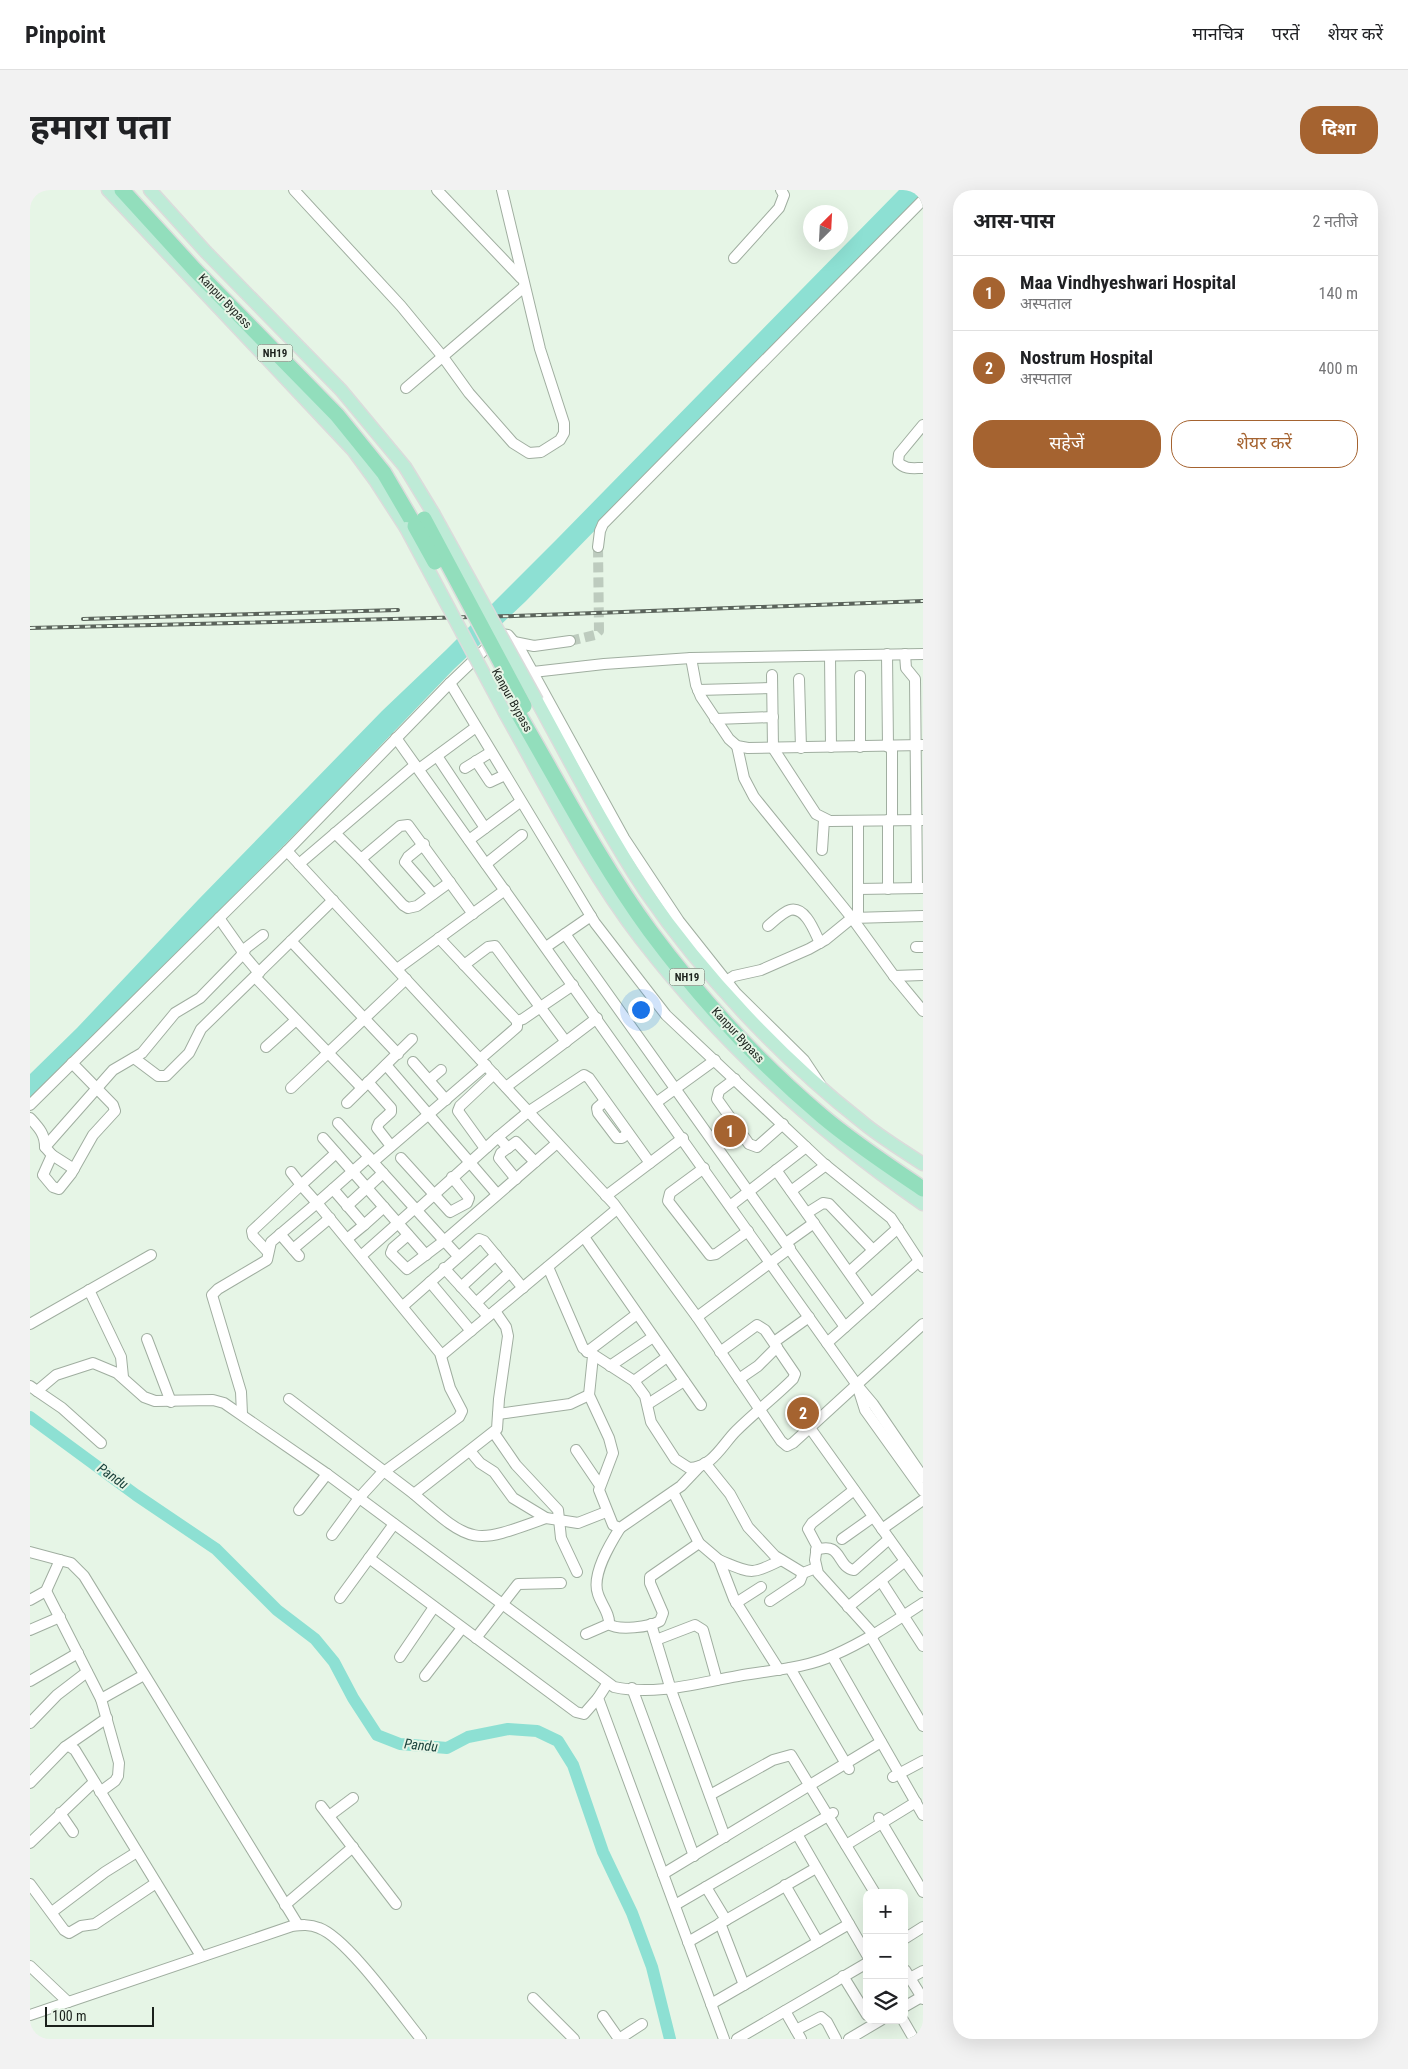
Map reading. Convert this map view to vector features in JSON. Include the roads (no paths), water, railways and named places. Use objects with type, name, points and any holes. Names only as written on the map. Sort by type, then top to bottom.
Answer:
[{"type":"highway","name":"Kanpur Bypass","points":[[122,190],[195,270],[338,415],[419,521],[592,840],[611,873],[650,931],[707,1002],[760,1060],[822,1116],[923,1189]]},
{"type":"highway","name":"Kanpur Bypass","points":[[135,190],[369,438],[419,521],[620,872],[656,925],[715,996],[770,1055],[830,1111],[871,1143],[923,1178]]},
{"type":"main road","points":[[108,190],[347,443],[375,480],[419,521],[637,877],[704,967],[772,1042],[822,1088],[861,1122],[923,1164]]},
{"type":"main road","points":[[150,190],[206,252],[341,390],[405,467],[419,521],[505,713],[602,881],[641,938],[700,1009],[747,1060],[818,1127],[923,1204]]},
{"type":"street","points":[[294,190],[443,356],[468,393],[522,450],[529,453],[541,452],[560,440],[564,433],[564,423],[540,349],[502,190]]},
{"type":"street","points":[[437,190],[523,283]]},
{"type":"street","points":[[734,258],[779,208],[784,196],[781,190]]},
{"type":"street","points":[[598,547],[603,524],[923,200]]},
{"type":"street","points":[[406,388],[523,283]]},
{"type":"street","points":[[923,425],[899,454],[898,462],[902,466],[909,468],[923,468]]},
{"type":"street","points":[[30,1106],[287,851],[450,683],[501,634],[508,635],[514,642],[533,672],[624,838],[679,921],[726,981],[804,1060],[815,1074],[822,1088]]},
{"type":"street","points":[[514,642],[534,646],[570,641]]},
{"type":"street","points":[[886,654],[890,747],[888,889]]},
{"type":"street","points":[[858,889],[920,888],[919,745],[915,679],[906,668],[905,654]]},
{"type":"street","points":[[533,672],[604,664],[691,658],[923,654]]},
{"type":"street","points":[[830,656],[831,747]]},
{"type":"street","points":[[691,658],[698,690],[715,719],[729,739],[737,746],[744,778],[754,797],[855,918],[894,976],[923,1011]]},
{"type":"street","points":[[772,674],[773,748],[816,814],[824,820],[919,820]]},
{"type":"street","points":[[860,676],[860,747]]},
{"type":"street","points":[[799,679],[801,748]]},
{"type":"street","points":[[450,683],[520,802],[591,916],[666,1015],[806,1147],[891,1218],[921,1264],[871,1304],[827,1343]]},
{"type":"street","points":[[698,690],[772,688]]},
{"type":"street","points":[[715,719],[773,718]]},
{"type":"street","points":[[299,864],[417,767],[437,756],[476,727]]},
{"type":"street","points":[[396,738],[683,1138],[857,1385],[873,1404],[923,1478]]},
{"type":"street","points":[[737,746],[801,748],[919,745]]},
{"type":"street","points":[[465,768],[491,752]]},
{"type":"street","points":[[437,756],[485,828]]},
{"type":"street","points":[[476,761],[490,782],[494,782],[505,775]]},
{"type":"street","points":[[469,840],[520,802]]},
{"type":"street","points":[[822,850],[824,820]]},
{"type":"street","points":[[855,918],[858,889],[858,821]]},
{"type":"street","points":[[361,859],[404,824],[412,828],[473,914]]},
{"type":"street","points":[[335,833],[408,908],[417,906],[450,882]]},
{"type":"street","points":[[486,864],[522,835]]},
{"type":"street","points":[[424,844],[408,857],[406,862],[433,894]]},
{"type":"street","points":[[287,851],[617,1208],[669,1288],[697,1317],[781,1441],[787,1446],[810,1428],[923,1324]]},
{"type":"street","points":[[397,969],[505,890]]},
{"type":"street","points":[[134,1058],[158,1076],[166,1076],[189,1053],[201,1029],[333,900]]},
{"type":"street","points":[[768,926],[789,910],[797,910],[807,918],[820,943]]},
{"type":"street","points":[[546,947],[591,916]]},
{"type":"street","points":[[726,981],[734,976],[761,970],[820,943],[855,918],[923,916]]},
{"type":"street","points":[[48,1151],[97,1088],[119,1065],[142,1053],[175,1013],[200,998],[240,957],[243,952],[219,918]]},
{"type":"street","points":[[565,934],[846,1327]]},
{"type":"street","points":[[263,935],[244,951],[245,957],[257,975],[296,1020],[328,1053],[391,1108],[391,1112],[379,1123],[377,1128],[391,1146]]},
{"type":"street","points":[[242,1414],[241,1392],[212,1295],[218,1289],[267,1260],[271,1242],[353,1172],[391,1146],[446,1100],[517,1027],[516,1021],[439,938]]},
{"type":"street","points":[[291,941],[398,1054]]},
{"type":"street","points":[[464,965],[488,947],[495,946],[566,1042]]},
{"type":"street","points":[[894,976],[923,975]]},
{"type":"street","points":[[292,1088],[406,979]]},
{"type":"street","points":[[516,1021],[523,1019],[573,985]]},
{"type":"street","points":[[506,1087],[597,1018]]},
{"type":"street","points":[[266,1047],[296,1020]]},
{"type":"street","points":[[346,1103],[412,1039]]},
{"type":"street","points":[[657,1102],[715,1060]]},
{"type":"street","points":[[413,1062],[446,1100]]},
{"type":"street","points":[[30,1118],[42,1131],[46,1139],[48,1151],[43,1172],[45,1178],[53,1187],[62,1187],[93,1135],[115,1111],[113,1105],[72,1063]]},
{"type":"street","points":[[386,1065],[497,1194]]},
{"type":"street","points":[[429,1080],[441,1070]]},
{"type":"street","points":[[487,1147],[484,1146],[458,1108],[494,1074]]},
{"type":"street","points":[[361,1256],[528,1112],[584,1075],[589,1078],[650,1163]]},
{"type":"street","points":[[735,1080],[719,1090],[717,1099],[748,1144],[757,1147],[783,1124]]},
{"type":"street","points":[[338,1123],[458,1256]]},
{"type":"street","points":[[498,1137],[508,1148]]},
{"type":"street","points":[[323,1138],[426,1255]]},
{"type":"street","points":[[606,1196],[683,1138]]},
{"type":"street","points":[[516,1179],[499,1158],[508,1148],[516,1142],[535,1162]]},
{"type":"street","points":[[408,1235],[393,1248],[392,1256],[407,1269],[444,1241],[558,1143]]},
{"type":"street","points":[[730,1206],[806,1147]]},
{"type":"street","points":[[48,1151],[74,1169]]},
{"type":"street","points":[[268,1252],[253,1236],[252,1231],[336,1153]]},
{"type":"street","points":[[401,1158],[450,1212],[467,1203],[468,1196],[452,1177]]},
{"type":"street","points":[[791,1191],[826,1165]]},
{"type":"street","points":[[704,1168],[670,1193],[668,1201],[710,1255],[716,1254],[748,1231]]},
{"type":"street","points":[[776,1170],[871,1304]]},
{"type":"street","points":[[290,1172],[442,1355],[450,1388],[462,1411],[461,1415],[385,1471],[359,1498],[332,1535]]},
{"type":"street","points":[[347,1206],[383,1173]]},
{"type":"street","points":[[333,1189],[364,1225]]},
{"type":"street","points":[[807,1213],[823,1203],[829,1204],[874,1250]]},
{"type":"street","points":[[347,1239],[384,1207]]},
{"type":"street","points":[[442,1355],[617,1208]]},
{"type":"street","points":[[280,1234],[296,1253],[330,1218]]},
{"type":"street","points":[[697,1317],[770,1262],[814,1223]]},
{"type":"street","points":[[849,1272],[898,1228]]},
{"type":"street","points":[[584,1237],[701,1405]]},
{"type":"street","points":[[403,1306],[479,1238],[496,1255],[523,1288]]},
{"type":"street","points":[[30,1324],[151,1255]]},
{"type":"street","points":[[462,1287],[496,1255]]},
{"type":"street","points":[[548,1267],[590,1354],[589,1394],[612,1446],[611,1460],[599,1484],[599,1490],[612,1525],[620,1528]]},
{"type":"street","points":[[414,1494],[494,1433],[498,1425],[508,1336],[506,1327],[476,1303],[444,1268]]},
{"type":"street","points":[[476,1303],[510,1272]]},
{"type":"street","points":[[430,1282],[471,1331]]},
{"type":"street","points":[[89,1290],[122,1357],[123,1377]]},
{"type":"street","points":[[590,1354],[638,1314]]},
{"type":"street","points":[[739,1379],[758,1366],[775,1345],[809,1317]]},
{"type":"street","points":[[720,1352],[766,1318]]},
{"type":"street","points":[[609,1624],[609,1619],[598,1595],[597,1584],[604,1556],[620,1528],[673,1492],[719,1452],[735,1431],[793,1379],[794,1374],[775,1345],[764,1330],[756,1325]]},
{"type":"street","points":[[610,1366],[653,1337]]},
{"type":"street","points":[[146,1339],[171,1402]]},
{"type":"street","points":[[590,1354],[634,1381],[642,1389],[648,1404],[651,1422],[674,1459],[689,1468],[703,1465]]},
{"type":"street","points":[[634,1381],[668,1357]]},
{"type":"street","points":[[101,1443],[62,1408],[33,1389],[52,1376],[93,1363],[103,1366],[123,1377],[144,1397],[155,1402],[218,1401],[242,1414],[327,1474],[607,1684],[621,1688],[671,1690],[790,1668],[832,1656],[872,1636],[923,1603]]},
{"type":"street","points":[[648,1404],[684,1381]]},
{"type":"street","points":[[857,1385],[866,1410],[923,1491]]},
{"type":"street","points":[[498,1414],[570,1404],[589,1394]]},
{"type":"street","points":[[288,1399],[385,1471],[454,1528],[479,1537],[503,1533],[546,1518]]},
{"type":"street","points":[[810,1428],[923,1586]]},
{"type":"street","points":[[494,1433],[516,1465],[558,1510],[563,1543],[577,1572]]},
{"type":"street","points":[[576,1450],[599,1484]]},
{"type":"street","points":[[470,1451],[480,1463],[494,1472],[513,1498],[546,1518],[560,1522],[584,1522],[606,1512]]},
{"type":"street","points":[[703,1465],[730,1494],[748,1527],[781,1560],[803,1573]]},
{"type":"street","points":[[299,1510],[327,1474]]},
{"type":"street","points":[[854,1490],[809,1526],[809,1532],[816,1542],[816,1568],[822,1578],[872,1636],[923,1726]]},
{"type":"street","points":[[673,1492],[700,1543],[719,1560],[751,1572],[758,1572],[781,1560]]},
{"type":"street","points":[[882,1529],[923,1500]]},
{"type":"street","points":[[842,1539],[873,1517]]},
{"type":"street","points":[[340,1598],[394,1524]]},
{"type":"street","points":[[845,1578],[889,1539]]},
{"type":"street","points":[[586,1634],[609,1624],[617,1627],[651,1624],[660,1621],[663,1613],[650,1583],[650,1577],[700,1543]]},
{"type":"street","points":[[816,1550],[826,1547],[832,1548],[849,1569],[856,1569]]},
{"type":"street","points":[[30,1552],[71,1563],[84,1576],[298,1925]]},
{"type":"street","points":[[369,1558],[579,1714],[588,1712],[607,1684]]},
{"type":"street","points":[[30,1600],[46,1591],[60,1560]]},
{"type":"street","points":[[719,1560],[736,1603],[779,1670]]},
{"type":"street","points":[[848,1607],[905,1562]]},
{"type":"street","points":[[770,1601],[800,1581],[803,1573],[816,1568]]},
{"type":"street","points":[[881,1581],[905,1615],[923,1646]]},
{"type":"street","points":[[476,1638],[518,1584],[561,1583]]},
{"type":"street","points":[[736,1603],[761,1587]]},
{"type":"street","points":[[46,1591],[101,1699],[107,1718],[119,1770],[115,1781],[100,1792]]},
{"type":"street","points":[[400,1657],[434,1607]]},
{"type":"street","points":[[30,1630],[60,1617]]},
{"type":"street","points":[[651,1624],[671,1690],[725,1837]]},
{"type":"street","points":[[656,1640],[695,1625],[703,1630],[718,1680]]},
{"type":"street","points":[[425,1676],[462,1628]]},
{"type":"street","points":[[30,1680],[78,1653]]},
{"type":"street","points":[[832,1656],[881,1742],[896,1776],[916,1802],[923,1815]]},
{"type":"street","points":[[790,1668],[848,1766]]},
{"type":"street","points":[[30,1723],[57,1695],[87,1672]]},
{"type":"street","points":[[101,1699],[144,1674]]},
{"type":"street","points":[[632,1688],[694,1856]]},
{"type":"street","points":[[598,1698],[724,2039]]},
{"type":"street","points":[[30,1783],[65,1747],[107,1718]]},
{"type":"street","points":[[663,1874],[809,1786],[848,1766],[881,1742]]},
{"type":"street","points":[[65,1747],[69,1746],[75,1750],[201,1956]]},
{"type":"street","points":[[710,1795],[773,1760],[791,1755],[809,1786],[830,1814],[873,1889]]},
{"type":"street","points":[[896,1776],[923,1761]]},
{"type":"street","points":[[30,1843],[94,1782]]},
{"type":"street","points":[[329,1816],[353,1798]]},
{"type":"street","points":[[846,1845],[880,1820],[916,1802]]},
{"type":"street","points":[[321,1806],[396,1904]]},
{"type":"street","points":[[60,1813],[73,1832]]},
{"type":"street","points":[[674,1905],[830,1814]]},
{"type":"street","points":[[880,1820],[923,1892]]},
{"type":"street","points":[[797,1834],[863,1948]]},
{"type":"street","points":[[285,1905],[353,1847]]},
{"type":"street","points":[[52,1912],[105,1872],[137,1852]]},
{"type":"street","points":[[688,1942],[816,1868]]},
{"type":"street","points":[[30,1884],[64,1930],[69,1933],[82,1926],[95,1924],[156,1883]]},
{"type":"street","points":[[786,1885],[818,1942]]},
{"type":"street","points":[[706,1887],[723,1921],[744,1985]]},
{"type":"street","points":[[711,2004],[849,1924]]},
{"type":"street","points":[[30,2015],[298,1925],[319,1927],[340,1940],[421,2039]]},
{"type":"street","points":[[908,1939],[923,1927]]},
{"type":"street","points":[[908,1940],[923,1934]]},
{"type":"street","points":[[737,2039],[863,1965]]},
{"type":"street","points":[[30,1966],[68,2002]]},
{"type":"street","points":[[908,2005],[923,1997],[908,1974],[923,1971]]},
{"type":"street","points":[[843,1976],[863,2008]]},
{"type":"street","points":[[533,1998],[574,2039]]},
{"type":"street","points":[[785,2011],[799,2035],[821,2017],[827,2022],[836,2039]]},
{"type":"street","points":[[603,2016],[619,2039],[642,2024]]},
{"type":"street","points":[[849,2039],[871,2024]]},
{"type":"street","points":[[904,2024],[909,2037]]},
{"type":"water","points":[[899,190],[923,190],[923,194],[526,601],[453,670],[313,816],[30,1101],[30,1074],[77,1028],[198,900],[382,711],[556,540],[840,250],[848,250],[848,242]]},
{"type":"waterway","name":"Pandu","points":[[30,1417],[136,1495],[216,1549],[277,1610],[315,1639],[334,1662],[353,1698],[377,1735],[400,1744],[447,1748],[468,1737],[508,1729],[537,1731],[558,1741],[573,1765],[603,1852],[632,1913],[652,1967],[670,2039]]},
{"type":"tunnel","points":[[570,641],[595,635],[599,631],[598,547]]},
{"type":"railway","points":[[30,628],[514,616],[923,601]]},
{"type":"railway","points":[[83,619],[398,610]]},
{"type":"place","name":"Maa Vindhyeshwari Hospital","points":[[730,1131]]},
{"type":"place","name":"Nostrum Hospital","points":[[803,1413]]}]
